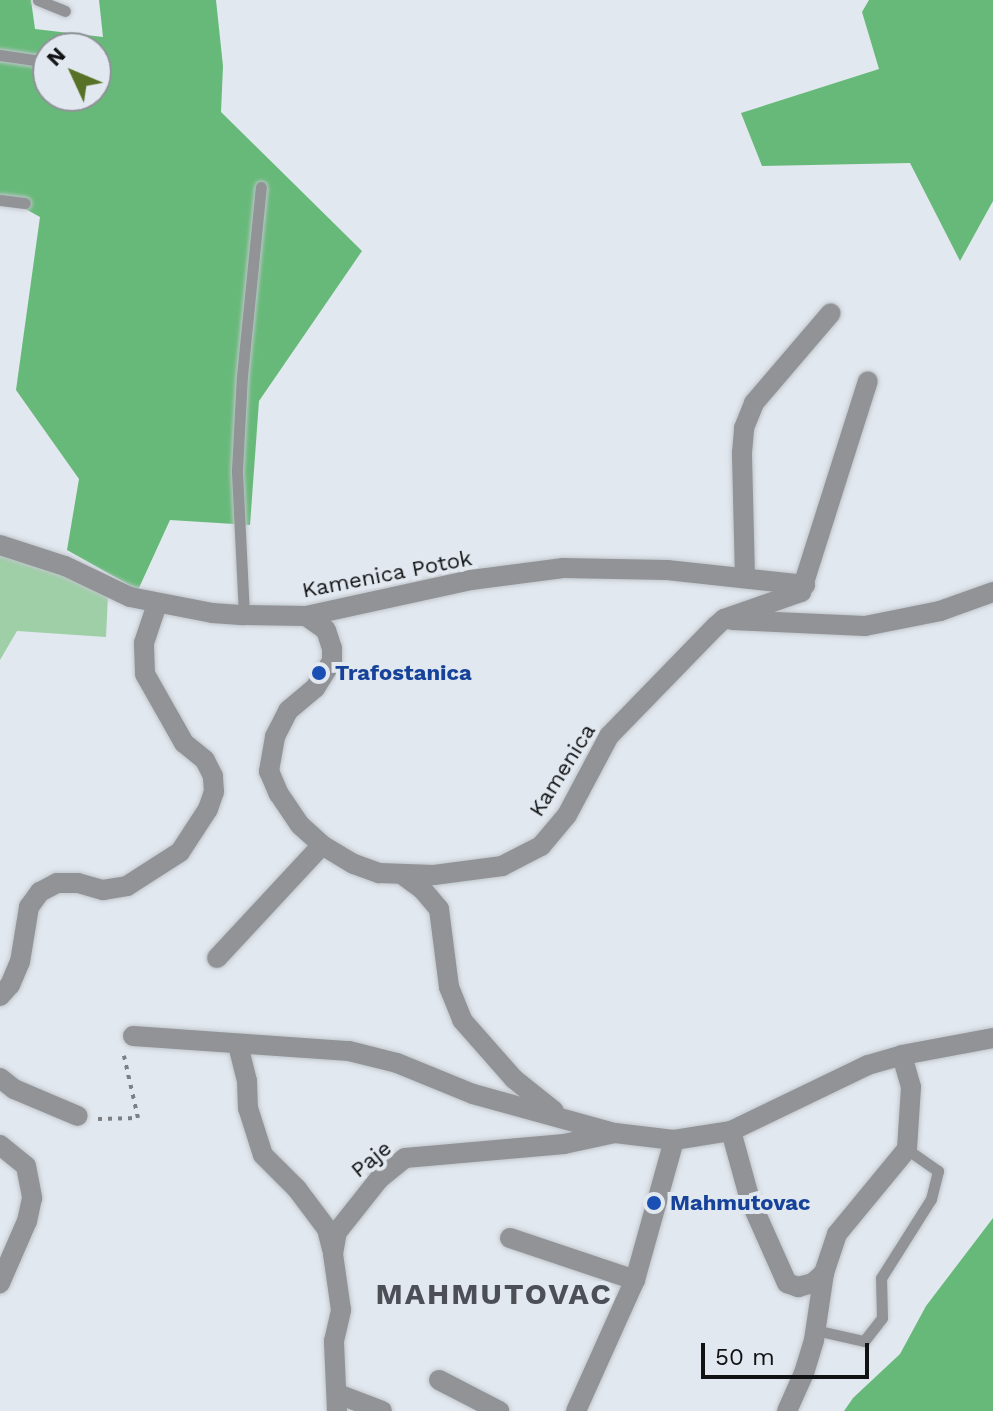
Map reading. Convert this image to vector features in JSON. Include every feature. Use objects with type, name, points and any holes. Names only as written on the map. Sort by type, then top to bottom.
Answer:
[{"type":"street","points":[[745,578],[744,428],[754,403],[831,313]]},
{"type":"street","points":[[805,585],[868,381]]},
{"type":"street","name":"Kamenica Potok","points":[[0,545],[65,566],[130,597],[157,604],[244,615],[306,616],[471,580],[563,568],[667,570],[805,585]]},
{"type":"street","name":"Kamenica","points":[[306,616],[326,630],[332,648],[332,661],[315,688],[288,711],[275,737],[269,771],[279,794],[300,825],[322,845],[354,864],[404,876],[502,866],[541,846],[567,815],[609,736],[724,619],[793,597],[805,585]]},
{"type":"street","points":[[724,619],[770,624],[865,626],[940,611],[993,592]]},
{"type":"street","points":[[0,996],[10,985],[20,962],[29,907],[40,892],[57,883],[78,883],[103,890],[127,886],[180,852],[196,833],[208,809],[214,792],[213,776],[205,760],[184,743],[145,674],[144,643],[157,604]]},
{"type":"street","points":[[217,958],[322,845]]},
{"type":"street","name":"Kamenica","points":[[404,876],[423,890],[439,909],[449,987],[462,1020],[514,1079],[560,1116]]},
{"type":"street","points":[[133,1036],[349,1051],[397,1063],[473,1094],[615,1133],[674,1140],[731,1131],[807,1092],[902,1055],[993,1038]]},
{"type":"street","points":[[238,1045],[247,1081],[248,1108],[263,1155],[297,1189],[327,1229],[333,1254]]},
{"type":"street","points":[[787,1411],[804,1373],[824,1273],[837,1234],[907,1149],[911,1087],[902,1055]]},
{"type":"street","points":[[0,1078],[14,1089],[78,1116]]},
{"type":"street","points":[[731,1131],[750,1200],[787,1283],[798,1287],[813,1283],[824,1273]]},
{"type":"street","name":"Paje","points":[[382,1411],[338,1402],[334,1341],[341,1310],[333,1254],[337,1232],[356,1204],[405,1158],[564,1144],[615,1133]]},
{"type":"street","points":[[576,1411],[635,1280],[674,1140]]},
{"type":"street","points":[[0,1145],[26,1166],[32,1198],[27,1221],[0,1283]]},
{"type":"street","points":[[510,1238],[635,1280]]},
{"type":"street","points":[[439,1380],[499,1411]]},
{"type":"lane","points":[[38,0],[65,11]]},
{"type":"lane","points":[[0,55],[32,60]]},
{"type":"lane","points":[[244,615],[237,470],[242,376],[261,187]]},
{"type":"lane","points":[[0,200],[25,203]]},
{"type":"lane","points":[[815,1330],[864,1341],[882,1318],[881,1278],[931,1199],[938,1171],[907,1149]]},
{"type":"path","points":[[78,1116],[106,1121],[138,1118],[123,1053],[133,1036]]},
{"type":"green space","points":[[0,0],[31,0],[35,29],[60,32],[32,32],[32,112],[112,112],[112,32],[102,32],[99,0],[216,0],[223,66],[221,112],[362,251],[259,401],[250,525],[170,520],[138,590],[67,550],[79,479],[16,390],[40,217],[0,195]]},
{"type":"green space","points":[[869,0],[993,0],[993,201],[960,261],[910,163],[762,166],[741,113],[879,69],[862,12]]},
{"type":"green space","points":[[0,553],[65,574],[108,595],[106,637],[17,631],[0,660]]},
{"type":"green space","points":[[993,1218],[993,1411],[844,1411],[853,1398],[900,1354],[926,1306]]},
{"type":"place","name":"Trafostanica","points":[[319,673]]},
{"type":"place","name":"Mahmutovac","points":[[654,1203]]},
{"type":"district","name":"MAHMUTOVAC","points":[[494,1294]]}]
